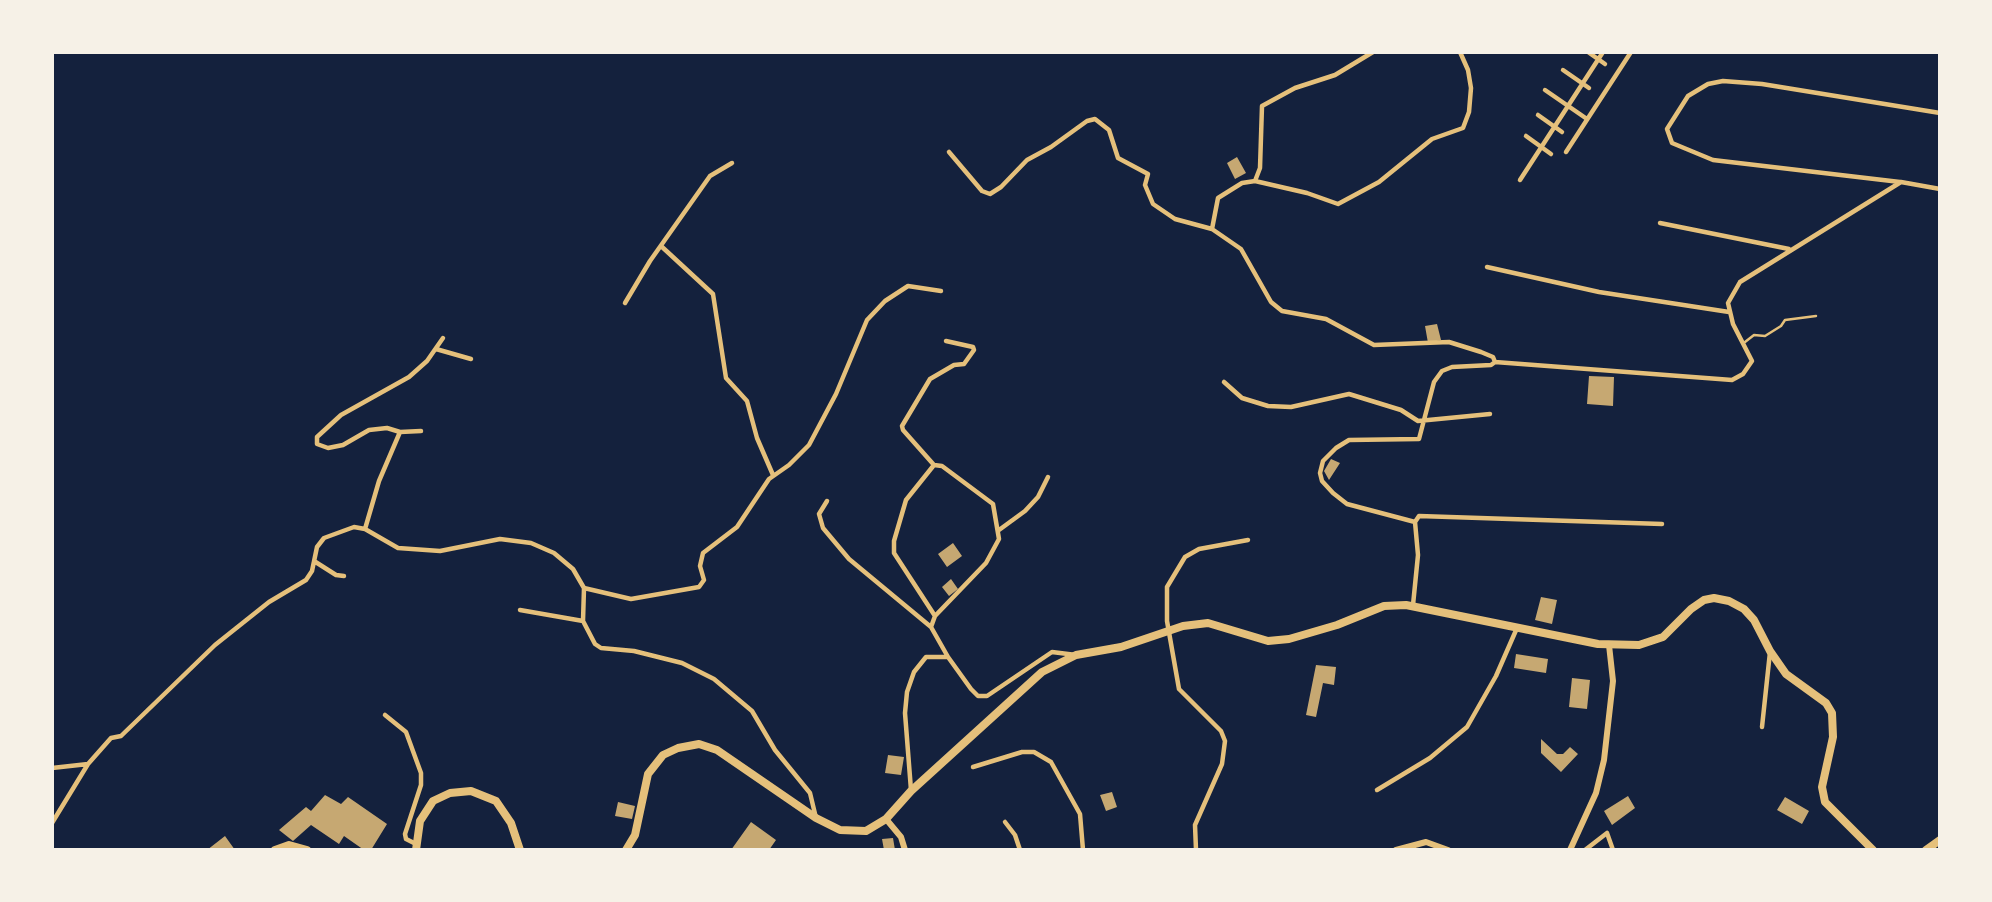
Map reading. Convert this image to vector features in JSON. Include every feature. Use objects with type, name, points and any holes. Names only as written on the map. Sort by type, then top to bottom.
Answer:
[{"type":"highway","points":[[626,849],[635,835],[648,774],[666,752],[689,744],[705,745],[717,750],[816,818],[840,830],[872,830],[1014,694],[1042,671],[1076,654],[1121,647],[1169,631],[1208,623],[1268,641],[1289,639],[1337,625],[1384,606],[1413,606],[1609,645],[1639,645],[1663,637],[1698,604],[1721,598],[1736,604],[1755,620],[1770,652],[1786,674],[1826,703],[1832,713],[1833,737],[1822,787],[1825,802],[1873,849]]},
{"type":"highway","points":[[416,847],[420,821],[433,801],[450,793],[471,791],[496,801],[511,823],[520,849]]},
{"type":"highway","points":[[275,849],[289,845],[307,849]]},
{"type":"street","points":[[1255,181],[1260,168],[1262,106],[1296,89],[1335,75],[1373,52]]},
{"type":"street","points":[[1212,229],[1218,198],[1242,183],[1255,181],[1307,193],[1338,204],[1361,194],[1424,144],[1463,128],[1469,112],[1471,88],[1468,70],[1460,52]]},
{"type":"street","points":[[1588,52],[1605,64]]},
{"type":"street","points":[[1520,180],[1603,52]]},
{"type":"street","points":[[1566,152],[1631,52]]},
{"type":"street","points":[[1563,70],[1589,88]]},
{"type":"street","points":[[1940,113],[1786,87],[1723,81],[1708,85],[1688,96],[1667,129],[1672,143],[1713,160],[1940,189]]},
{"type":"street","points":[[1545,90],[1587,119]]},
{"type":"street","points":[[1538,116],[1562,132]]},
{"type":"street","points":[[949,152],[982,191],[990,194],[1001,187],[1027,160],[1051,148],[1087,121],[1095,119],[1109,130],[1118,158],[1148,174],[1145,185],[1153,204],[1175,219],[1212,229],[1241,250],[1271,302],[1282,311],[1326,319],[1374,345],[1449,342],[1482,352],[1493,357],[1495,362]]},
{"type":"street","points":[[1525,136],[1551,154]]},
{"type":"street","points":[[625,303],[710,176],[732,163]]},
{"type":"street","points":[[1415,522],[1347,504],[1322,481],[1320,473],[1323,461],[1342,443],[1365,439],[1420,438],[1434,382],[1442,371],[1452,367],[1491,365],[1495,362],[1732,380],[1751,364],[1745,342],[1729,312],[1728,303],[1740,282],[1901,182]]},
{"type":"street","points":[[1660,223],[1791,250]]},
{"type":"street","points":[[662,246],[713,294],[726,378],[747,401],[757,438],[773,475]]},
{"type":"street","points":[[1487,267],[1599,292],[1729,312]]},
{"type":"street","points":[[584,588],[631,599],[699,587],[704,580],[700,566],[703,553],[737,527],[773,475],[797,458],[818,430],[862,330],[876,310],[908,286],[941,291]]},
{"type":"street","points":[[421,431],[400,432],[387,428],[369,430],[343,445],[328,449],[320,446],[316,440],[341,415],[409,377],[443,338]]},
{"type":"street","points":[[931,627],[935,617],[986,563],[995,550],[999,530],[993,504],[942,466],[934,465],[902,426],[930,379],[954,365],[964,364],[974,350],[973,346],[946,341]]},
{"type":"street","points":[[436,349],[471,359]]},
{"type":"street","points":[[1224,382],[1240,397],[1268,406],[1291,407],[1349,394],[1401,410],[1424,421],[1437,417],[1490,414]]},
{"type":"street","points":[[365,529],[379,481],[400,432]]},
{"type":"street","points":[[934,465],[905,500],[894,541],[894,553],[935,617]]},
{"type":"street","points":[[999,530],[1025,511],[1038,497],[1048,477]]},
{"type":"street","points":[[827,501],[819,514],[823,528],[855,564],[931,627],[948,657],[978,696],[987,696],[1052,652],[1076,654]]},
{"type":"street","points":[[1413,606],[1418,555],[1415,522],[1419,516],[1662,524]]},
{"type":"street","points":[[52,823],[89,764],[111,738],[121,736],[200,658],[269,603],[306,580],[312,571],[320,542],[332,533],[354,527],[365,529],[393,546],[409,549],[440,551],[500,539],[531,543],[566,561],[584,588],[583,621],[591,638],[601,648],[649,654],[697,669],[752,711],[775,750],[810,793],[816,818]]},
{"type":"street","points":[[1196,849],[1195,825],[1222,764],[1225,741],[1222,732],[1179,689],[1165,608],[1167,587],[1185,557],[1217,544],[1248,540]]},
{"type":"street","points":[[313,561],[336,575],[344,576]]},
{"type":"street","points":[[520,610],[583,621]]},
{"type":"street","points":[[1377,790],[1430,758],[1467,727],[1496,676],[1517,628]]},
{"type":"street","points":[[1570,849],[1596,793],[1604,760],[1612,681],[1609,645]]},
{"type":"street","points":[[1762,727],[1770,652]]},
{"type":"street","points":[[911,791],[905,713],[907,692],[914,671],[926,657],[948,657]]},
{"type":"street","points":[[385,715],[405,732],[421,773],[421,785],[405,834],[406,839],[416,847]]},
{"type":"street","points":[[974,768],[1022,752],[1034,752],[1051,762],[1080,814],[1083,849]]},
{"type":"street","points":[[52,768],[89,764]]},
{"type":"street","points":[[886,819],[901,837],[905,849]]},
{"type":"street","points":[[1005,821],[1015,835],[1020,849]]},
{"type":"street","points":[[1586,849],[1607,833],[1614,849]]},
{"type":"street","points":[[1396,849],[1426,842],[1448,849]]},
{"type":"lane","points":[[1745,342],[1754,335],[1765,336],[1781,326],[1785,320],[1816,316]]},
{"type":"building","points":[[1237,157],[1246,173],[1235,179],[1227,163]]},
{"type":"building","points":[[1437,324],[1441,340],[1428,343],[1425,326]]},
{"type":"building","points":[[1589,376],[1614,377],[1613,406],[1587,404]]},
{"type":"building","points":[[1331,459],[1340,463],[1329,480],[1324,471]]},
{"type":"building","points":[[953,543],[962,556],[947,567],[938,554]]},
{"type":"building","points":[[951,579],[958,589],[949,596],[942,587]]},
{"type":"building","points":[[1541,597],[1557,600],[1552,624],[1535,620]]},
{"type":"building","points":[[1516,654],[1548,659],[1546,673],[1514,668]]},
{"type":"building","points":[[1316,665],[1336,667],[1334,685],[1323,683],[1316,717],[1306,715]]},
{"type":"building","points":[[1572,678],[1590,680],[1587,709],[1569,707]]},
{"type":"building","points":[[1541,739],[1557,754],[1563,754],[1570,747],[1578,754],[1561,772],[1541,753]]},
{"type":"building","points":[[888,755],[904,757],[901,775],[885,773]]},
{"type":"building","points":[[1112,792],[1117,807],[1106,811],[1100,795]]},
{"type":"building","points":[[325,795],[341,804],[348,797],[387,824],[371,850],[364,850],[344,836],[339,844],[311,825],[293,841],[279,830],[306,807],[311,811]]},
{"type":"building","points":[[1628,796],[1635,808],[1612,825],[1604,811]]},
{"type":"building","points":[[1785,797],[1809,811],[1802,824],[1777,810]]},
{"type":"building","points":[[618,802],[635,806],[632,819],[615,816]]},
{"type":"building","points":[[751,822],[776,840],[769,850],[731,850]]},
{"type":"building","points":[[225,836],[235,850],[207,850]]},
{"type":"building","points":[[893,838],[895,850],[884,850],[882,839]]}]
